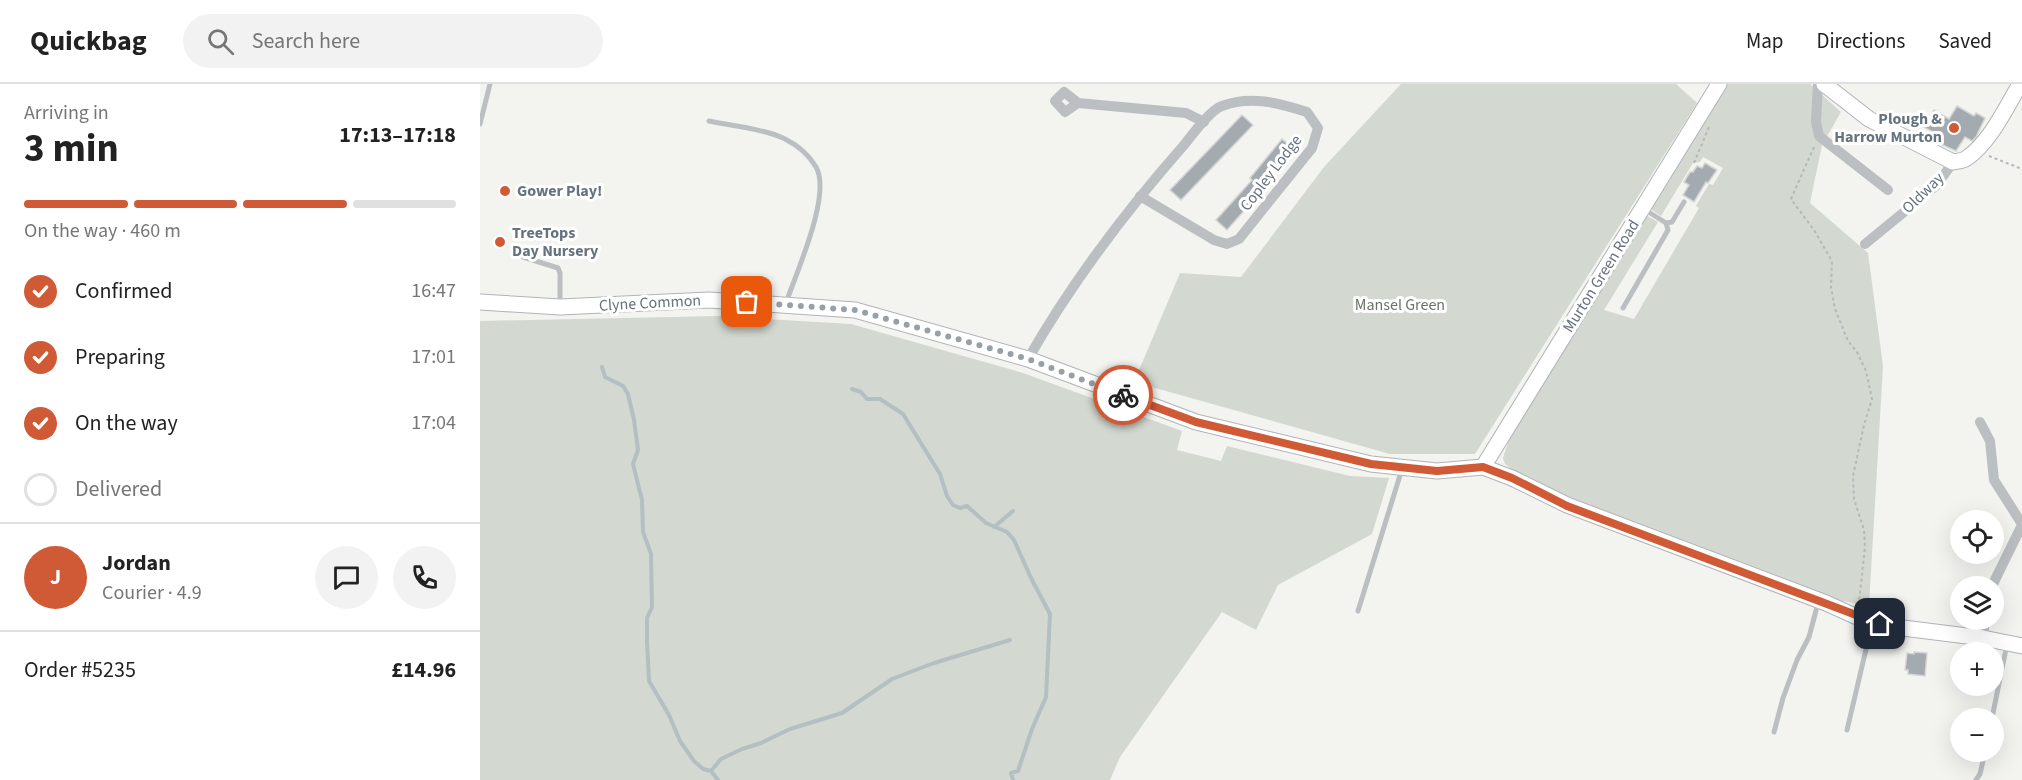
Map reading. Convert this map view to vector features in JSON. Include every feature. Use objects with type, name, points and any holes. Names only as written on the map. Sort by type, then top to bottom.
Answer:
[{"type":"main road","name":"Murton Green Road","points":[[1483,467],[1719,84]]},
{"type":"main road","points":[[1824,84],[1869,119],[1953,162]]},
{"type":"main road","name":"Oldway","points":[[1953,162],[1965,160],[1975,151],[1994,127],[2020,84]]},
{"type":"main road","name":"Clyne Common","points":[[480,302],[560,307],[709,300],[855,310],[1028,359],[1196,422],[1371,464],[1437,471],[1483,467]]},
{"type":"main road","points":[[1483,467],[1512,478],[1567,506],[1819,600],[1857,617],[1887,626],[1983,638],[2014,645]]},
{"type":"street","points":[[1818,84],[1816,122],[1819,136],[1888,190]]},
{"type":"street","name":"Copley Lodge","points":[[1028,359],[1056,311],[1140,196],[1219,107],[1241,99],[1278,103],[1307,112],[1318,128],[1312,148],[1239,239],[1227,244],[1214,240],[1140,196]]},
{"type":"street","points":[[1078,103],[1186,114],[1204,122]]},
{"type":"street","name":"Oldway","points":[[1865,244],[1937,185],[1953,162]]},
{"type":"street","points":[[1980,422],[1990,441],[1995,480],[2022,525],[1997,576]]},
{"type":"street","points":[[1983,638],[1984,630]]},
{"type":"lane","points":[[480,124],[490,84]]},
{"type":"lane","points":[[709,121],[784,139],[804,153],[817,168],[819,196],[814,226],[785,305]]},
{"type":"lane","points":[[1666,223],[1672,222],[1684,202]]},
{"type":"lane","points":[[1623,308],[1668,230],[1666,223],[1643,208]]},
{"type":"lane","points":[[523,257],[558,268],[560,307]]},
{"type":"lane","points":[[1358,611],[1403,467]]},
{"type":"lane","points":[[1774,732],[1783,698],[1797,660],[1809,637],[1819,600]]},
{"type":"lane","points":[[1847,730],[1873,622]]},
{"type":"lane","points":[[1995,708],[2014,645]]},
{"type":"lane","points":[[1976,780],[1983,762]]},
{"type":"path","points":[[1819,136],[1791,198],[1814,230],[1832,261],[1831,288],[1834,309],[1848,341],[1857,352],[1866,370],[1872,399],[1863,425],[1853,476],[1854,499],[1864,530],[1865,547],[1857,617]]},
{"type":"path","points":[[1975,151],[2022,169]]},
{"type":"green space","name":"Mansel Green","points":[[1401,84],[1676,84],[1697,103],[1475,454],[1390,454],[1134,382],[1180,273],[1241,277],[1324,167]]},
{"type":"green space","points":[[1724,84],[1810,84],[1841,112],[1822,145],[1810,203],[1868,253],[1883,366],[1869,606],[1827,598],[1564,495],[1513,470],[1505,464],[1503,458],[1510,436],[1644,214],[1658,222],[1604,310],[1634,319],[1699,208],[1697,204],[1709,184],[1713,185],[1723,168],[1703,157],[1700,162],[1693,163],[1661,216],[1648,207]]},
{"type":"green space","points":[[717,316],[851,324],[1023,373],[1182,431],[1177,450],[1221,461],[1227,446],[1350,476],[1389,478],[1372,534],[1278,585],[1256,630],[1222,612],[1120,757],[1110,780],[480,780],[480,321]]},
{"type":"building","points":[[1957,106],[1974,116],[1976,113],[1985,118],[1976,137],[1972,141],[1965,137],[1956,151],[1936,142],[1934,138],[1936,134],[1919,124],[1924,115],[1929,118],[1934,110],[1949,119]]},
{"type":"building","points":[[1242,115],[1253,125],[1181,200],[1170,190]]},
{"type":"building","points":[[1282,139],[1293,148],[1256,193],[1258,195],[1227,230],[1216,220],[1252,180],[1250,178]]},
{"type":"building","points":[[1705,163],[1717,170],[1708,183],[1706,182],[1694,202],[1683,195],[1689,185],[1684,182],[1690,172],[1693,172],[1697,166],[1702,168]]},
{"type":"building","points":[[1914,652],[1927,653],[1925,676],[1908,674],[1908,670],[1905,670],[1907,653],[1914,654]]},
{"type":"waterway","points":[[602,367],[605,377],[623,386],[628,394],[634,420],[638,450],[633,464],[642,500],[643,532],[651,554],[652,607],[647,618],[649,681],[669,715],[680,741],[694,761],[703,769],[711,771],[718,780]]},
{"type":"waterway","points":[[852,389],[861,392],[867,399],[880,399],[903,414],[940,474],[947,496],[953,505],[960,508],[967,506],[986,523],[1007,532],[1014,540],[1050,614],[1046,697],[1018,771],[1011,773],[1013,780]]},
{"type":"waterway","points":[[994,527],[1013,511]]},
{"type":"waterway","points":[[711,771],[721,759],[742,749],[790,729],[842,713],[892,679],[934,663],[1010,640]]},
{"type":"way so far","points":[[747,302],[855,310],[1028,359],[1123,395]]},
{"type":"place","name":"Plough & Harrow Murton","points":[[1954,128]]},
{"type":"place","name":"Gower Play!","points":[[505,191]]},
{"type":"place","name":"TreeTops Day Nursery","points":[[500,242]]},
{"type":"route","points":[[1123,395],[1196,422],[1371,464],[1437,471],[1483,467],[1512,478],[1567,506],[1880,624]]}]
